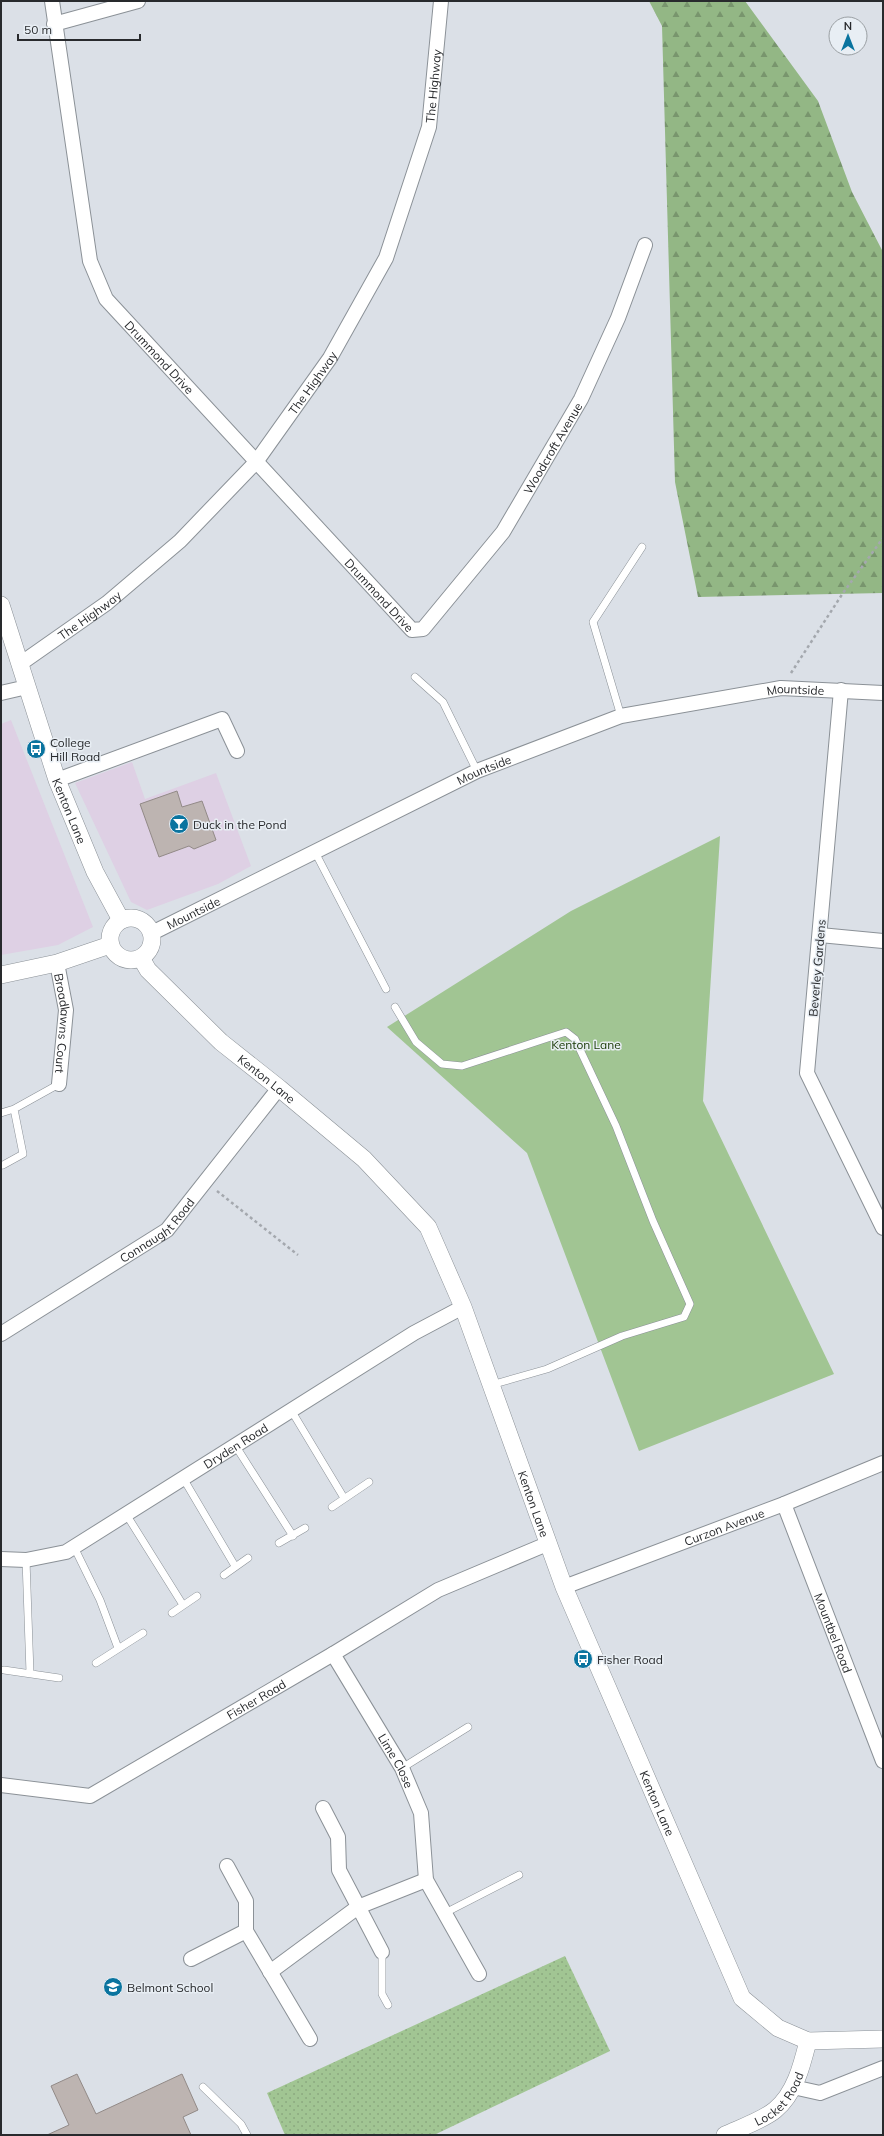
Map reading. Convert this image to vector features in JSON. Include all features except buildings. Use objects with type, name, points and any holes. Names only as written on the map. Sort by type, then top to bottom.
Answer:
[{"type":"street","name":"Drummond Drive","points":[[52,1],[54,24],[90,261],[106,299],[412,630],[423,629]]},
{"type":"street","points":[[54,24],[138,1]]},
{"type":"street","name":"The Highway","points":[[20,664],[107,603],[180,541],[256,462],[330,358],[386,258],[429,127],[440,1]]},
{"type":"street","name":"Woodcroft Avenue","points":[[423,629],[503,532],[581,399],[618,318],[645,245]]},
{"type":"street","name":"Kenton Lane","points":[[1,606],[57,780],[95,872],[121,920]]},
{"type":"street","points":[[1,693],[27,687]]},
{"type":"street","name":"Mountside","points":[[152,933],[477,771],[622,716],[781,688],[883,693]]},
{"type":"street","name":"Beverley Gardens","points":[[841,690],[807,1073],[882,1223]]},
{"type":"street","points":[[57,780],[222,719],[236,751]]},
{"type":"street","points":[[127,917],[140,919],[149,927],[152,933],[151,947],[141,958],[129,960],[123,958],[117,955],[110,945],[110,933],[112,928],[121,920],[127,917]]},
{"type":"street","points":[[820,935],[883,941]]},
{"type":"street","points":[[1,975],[57,963],[110,945]]},
{"type":"street","name":"Kenton Lane","points":[[141,958],[148,970],[221,1042],[364,1159],[428,1228],[463,1307],[547,1544],[564,1587],[742,1998],[778,2028],[808,2041],[883,2040]]},
{"type":"street","name":"Broadlawns Court","points":[[57,963],[66,1010],[59,1084]]},
{"type":"street","name":"Connaught Road","points":[[1,1334],[167,1230],[279,1088]]},
{"type":"street","name":"Dryden Road","points":[[1,1559],[26,1560],[66,1552],[414,1333],[463,1307]]},
{"type":"street","name":"Curzon Avenue","points":[[564,1587],[784,1504],[883,1463]]},
{"type":"street","name":"Mountbel Road","points":[[784,1504],[883,1761]]},
{"type":"street","name":"Fisher Road","points":[[1,1785],[90,1796],[333,1654],[438,1590],[547,1544]]},
{"type":"street","name":"Lime Close","points":[[333,1654],[402,1768],[421,1813],[426,1880],[479,1974]]},
{"type":"street","points":[[323,1808],[338,1837],[339,1870],[382,1952]]},
{"type":"street","points":[[227,1866],[246,1901],[246,1931],[310,2039]]},
{"type":"street","points":[[270,1972],[358,1906],[426,1880]]},
{"type":"street","points":[[191,1959],[246,1931]]},
{"type":"street","name":"Locket Road","points":[[725,2135],[774,2111],[785,2101],[793,2087],[801,2067],[808,2041]]},
{"type":"street","points":[[793,2087],[820,2093],[883,2068]]},
{"type":"lane","points":[[622,716],[593,622],[642,547]]},
{"type":"lane","points":[[415,677],[443,702],[477,771]]},
{"type":"lane","points":[[315,852],[386,989]]},
{"type":"lane","points":[[395,1006],[416,1042],[442,1064],[462,1066],[566,1032],[575,1039],[616,1126],[653,1221],[690,1304],[684,1317],[622,1336],[547,1369],[491,1385]]},
{"type":"lane","points":[[1,1113],[14,1109],[59,1084]]},
{"type":"lane","points":[[3,1165],[23,1154],[14,1109]]},
{"type":"lane","points":[[291,1410],[344,1498]]},
{"type":"lane","points":[[235,1445],[293,1536]]},
{"type":"lane","points":[[183,1478],[235,1566]]},
{"type":"lane","points":[[332,1507],[369,1482]]},
{"type":"lane","points":[[126,1514],[183,1606]]},
{"type":"lane","points":[[279,1543],[305,1528]]},
{"type":"lane","points":[[74,1547],[100,1600],[118,1648]]},
{"type":"lane","points":[[224,1575],[248,1558]]},
{"type":"lane","points":[[26,1560],[30,1673]]},
{"type":"lane","points":[[172,1613],[197,1596]]},
{"type":"lane","points":[[96,1663],[143,1633]]},
{"type":"lane","points":[[4,1670],[59,1678]]},
{"type":"lane","points":[[402,1768],[468,1727]]},
{"type":"lane","points":[[445,1913],[519,1875]]},
{"type":"lane","points":[[382,1952],[382,1994],[388,2005]]},
{"type":"lane","points":[[203,2087],[241,2124],[247,2135]]},
{"type":"path","points":[[781,688],[843,593],[883,538]]},
{"type":"path","points":[[206,1182],[298,1255]]},
{"type":"shaded area","points":[[11,720],[93,927],[58,945],[1,955],[1,724]]},
{"type":"shaded area","points":[[132,762],[145,799],[216,773],[251,866],[218,884],[147,910],[131,902],[75,783]]},
{"type":"green space","points":[[649,1],[745,1],[818,101],[852,192],[883,252],[883,593],[698,597],[675,482],[662,26]]},
{"type":"green space","name":"Kenton Lane","points":[[720,836],[703,1101],[834,1374],[639,1451],[527,1153],[387,1027],[571,911]]},
{"type":"green space","points":[[565,1956],[610,2051],[434,2135],[285,2135],[267,2093]]},
{"type":"place","name":"College Hill Road","points":[[36,749]]},
{"type":"place","name":"Duck in the Pond","points":[[179,824]]},
{"type":"place","name":"Fisher Road","points":[[583,1659]]},
{"type":"place","name":"Belmont School","points":[[113,1987]]}]
